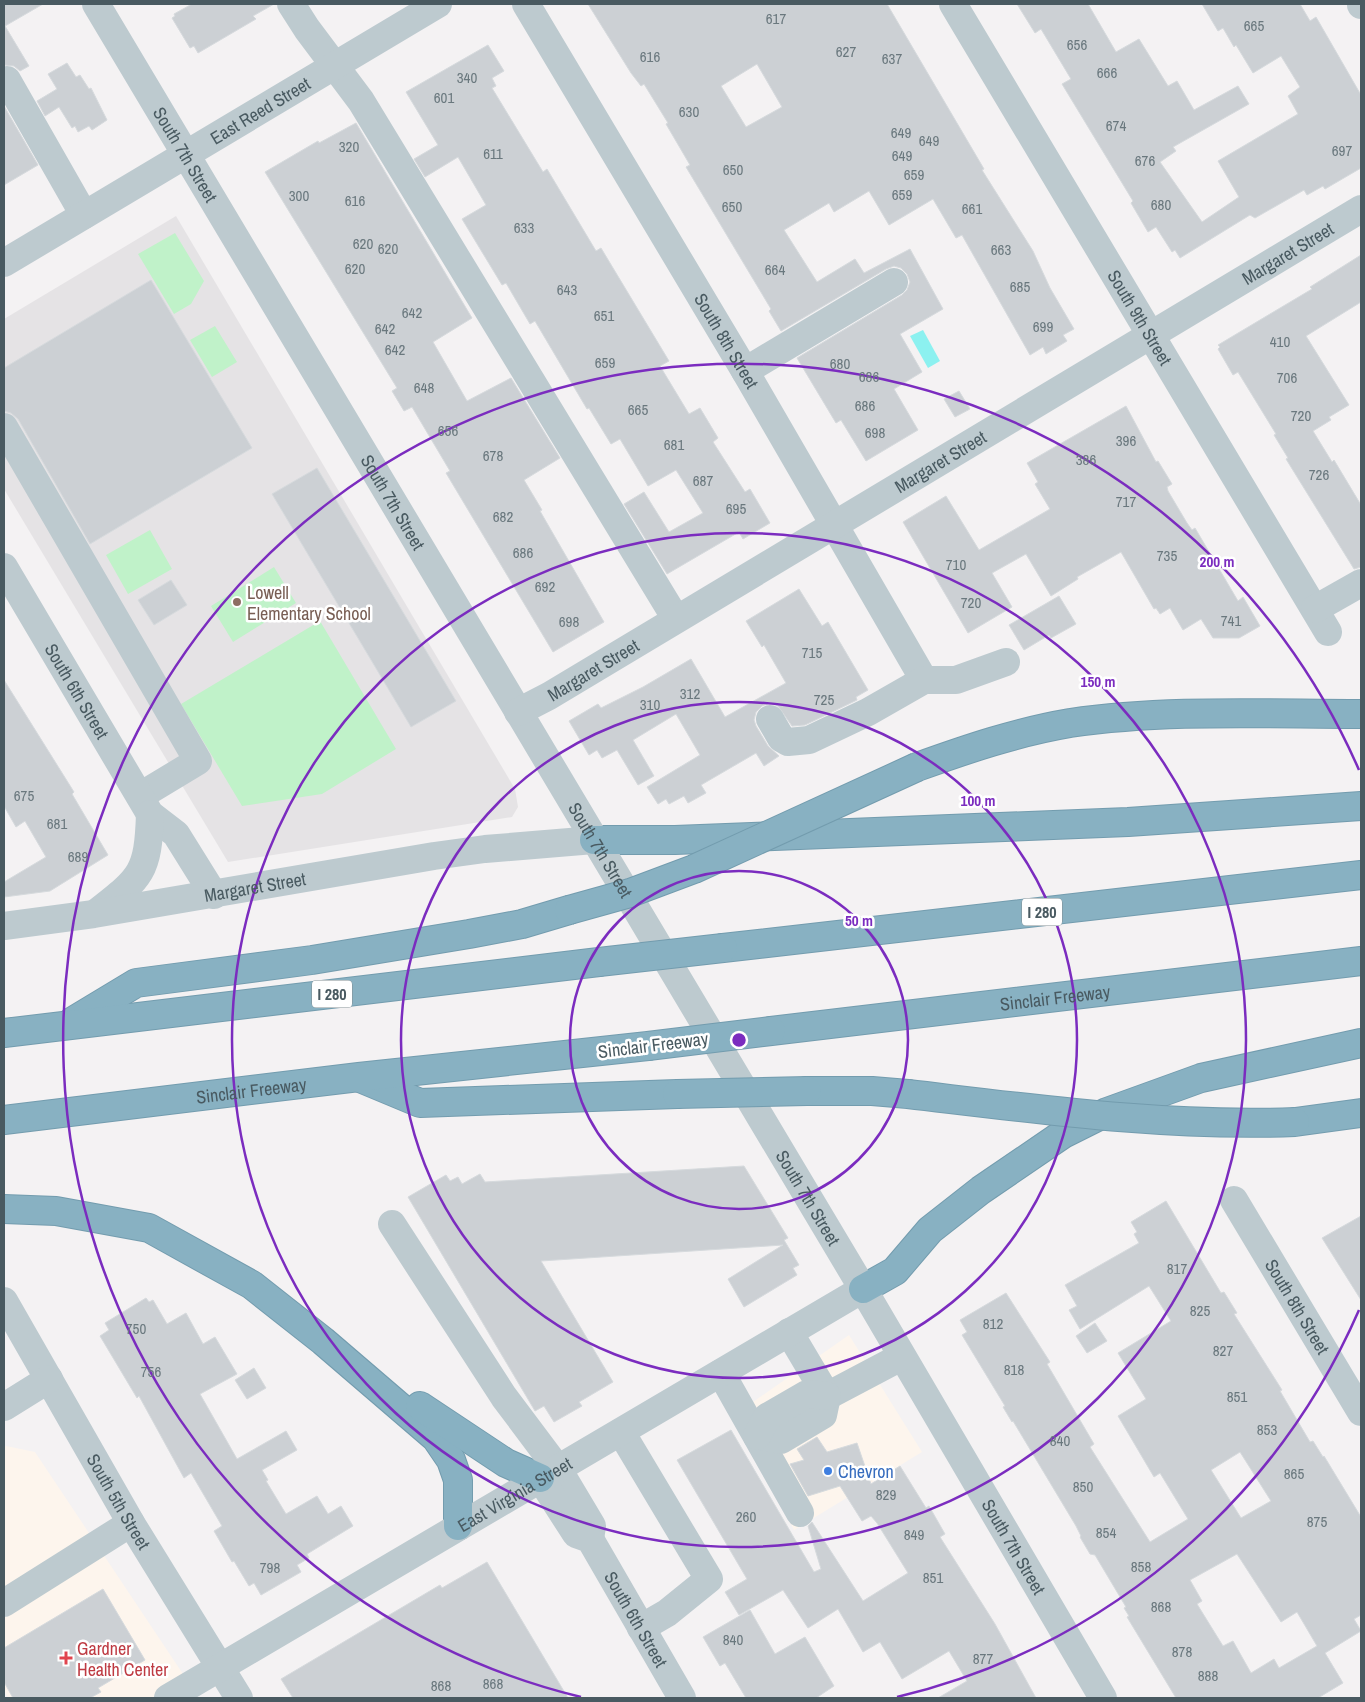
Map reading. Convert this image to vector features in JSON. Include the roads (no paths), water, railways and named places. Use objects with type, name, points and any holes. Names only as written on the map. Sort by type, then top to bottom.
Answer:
[{"type":"highway","points":[[65,1026],[136,983],[312,960],[469,934],[522,924],[630,893],[694,869],[917,767],[1013,735],[1070,724],[1131,717],[1205,713],[1361,714]]},
{"type":"highway","points":[[594,840],[675,840],[1128,822],[1361,806]]},
{"type":"highway","name":"I 280","points":[[4,1033],[599,962],[1361,875]]},
{"type":"highway","name":"Sinclair Freeway","points":[[4,1120],[1361,961]]},
{"type":"highway","points":[[863,1289],[895,1271],[930,1230],[981,1190],[1063,1134],[1107,1112],[1200,1078],[1361,1044]]},
{"type":"highway","points":[[359,1077],[420,1103],[677,1094],[872,1091],[1142,1119],[1242,1124],[1295,1122],[1361,1113]]},
{"type":"highway","points":[[4,1209],[56,1211],[149,1228],[252,1285],[323,1341],[436,1438],[451,1460],[458,1480],[458,1526]]},
{"type":"highway","points":[[323,1341],[506,1463],[549,1473]]},
{"type":"street","name":"South 7th Street","points":[[96,4],[863,1289],[901,1357],[1103,1698]]},
{"type":"street","points":[[291,4],[307,29],[361,101],[676,619]]},
{"type":"street","name":"East Reed Street","points":[[4,263],[438,4]]},
{"type":"street","name":"South 8th Street","points":[[526,4],[745,371],[924,680]]},
{"type":"street","name":"South 9th Street","points":[[953,4],[1322,621],[1361,583]]},
{"type":"street","points":[[7,80],[84,215]]},
{"type":"street","name":"Margaret Street","points":[[518,712],[549,696],[835,526],[1361,210]]},
{"type":"street","points":[[745,371],[894,282]]},
{"type":"street","points":[[4,427],[198,761],[145,805],[149,845],[139,874],[130,886],[94,914]]},
{"type":"street","name":"South 6th Street","points":[[4,567],[145,805],[176,834],[214,895]]},
{"type":"street","points":[[770,719],[781,738],[788,742],[809,740],[868,712],[924,680],[956,680],[1006,662]]},
{"type":"street","name":"Margaret Street","points":[[4,925],[94,914],[214,895],[443,855],[494,848],[594,840]]},
{"type":"street","name":"South 8th Street","points":[[1234,1200],[1361,1412]]},
{"type":"street","name":"South 6th Street","points":[[392,1224],[504,1397],[549,1473],[576,1534],[590,1539],[682,1698]]},
{"type":"street","name":"East Virginia Street","points":[[168,1698],[863,1289]]},
{"type":"street","name":"South 5th Street","points":[[4,1301],[131,1523],[239,1698]]},
{"type":"street","points":[[789,1332],[827,1396]]},
{"type":"street","points":[[757,1436],[767,1417],[807,1394],[827,1396],[901,1357]]},
{"type":"street","points":[[721,1373],[800,1513]]},
{"type":"street","points":[[4,1407],[49,1379]]},
{"type":"street","points":[[621,1432],[709,1579],[668,1613],[641,1628]]},
{"type":"street","points":[[4,1603],[131,1523]]},
{"type":"water","points":[[923,330],[940,361],[928,368],[910,336]]},
{"type":"place","name":"Lowell Elementary School","points":[[237,602]]},
{"type":"place","name":"Chevron","points":[[828,1471]]},
{"type":"place","name":"Gardner Health Center","points":[[66,1658]]}]
